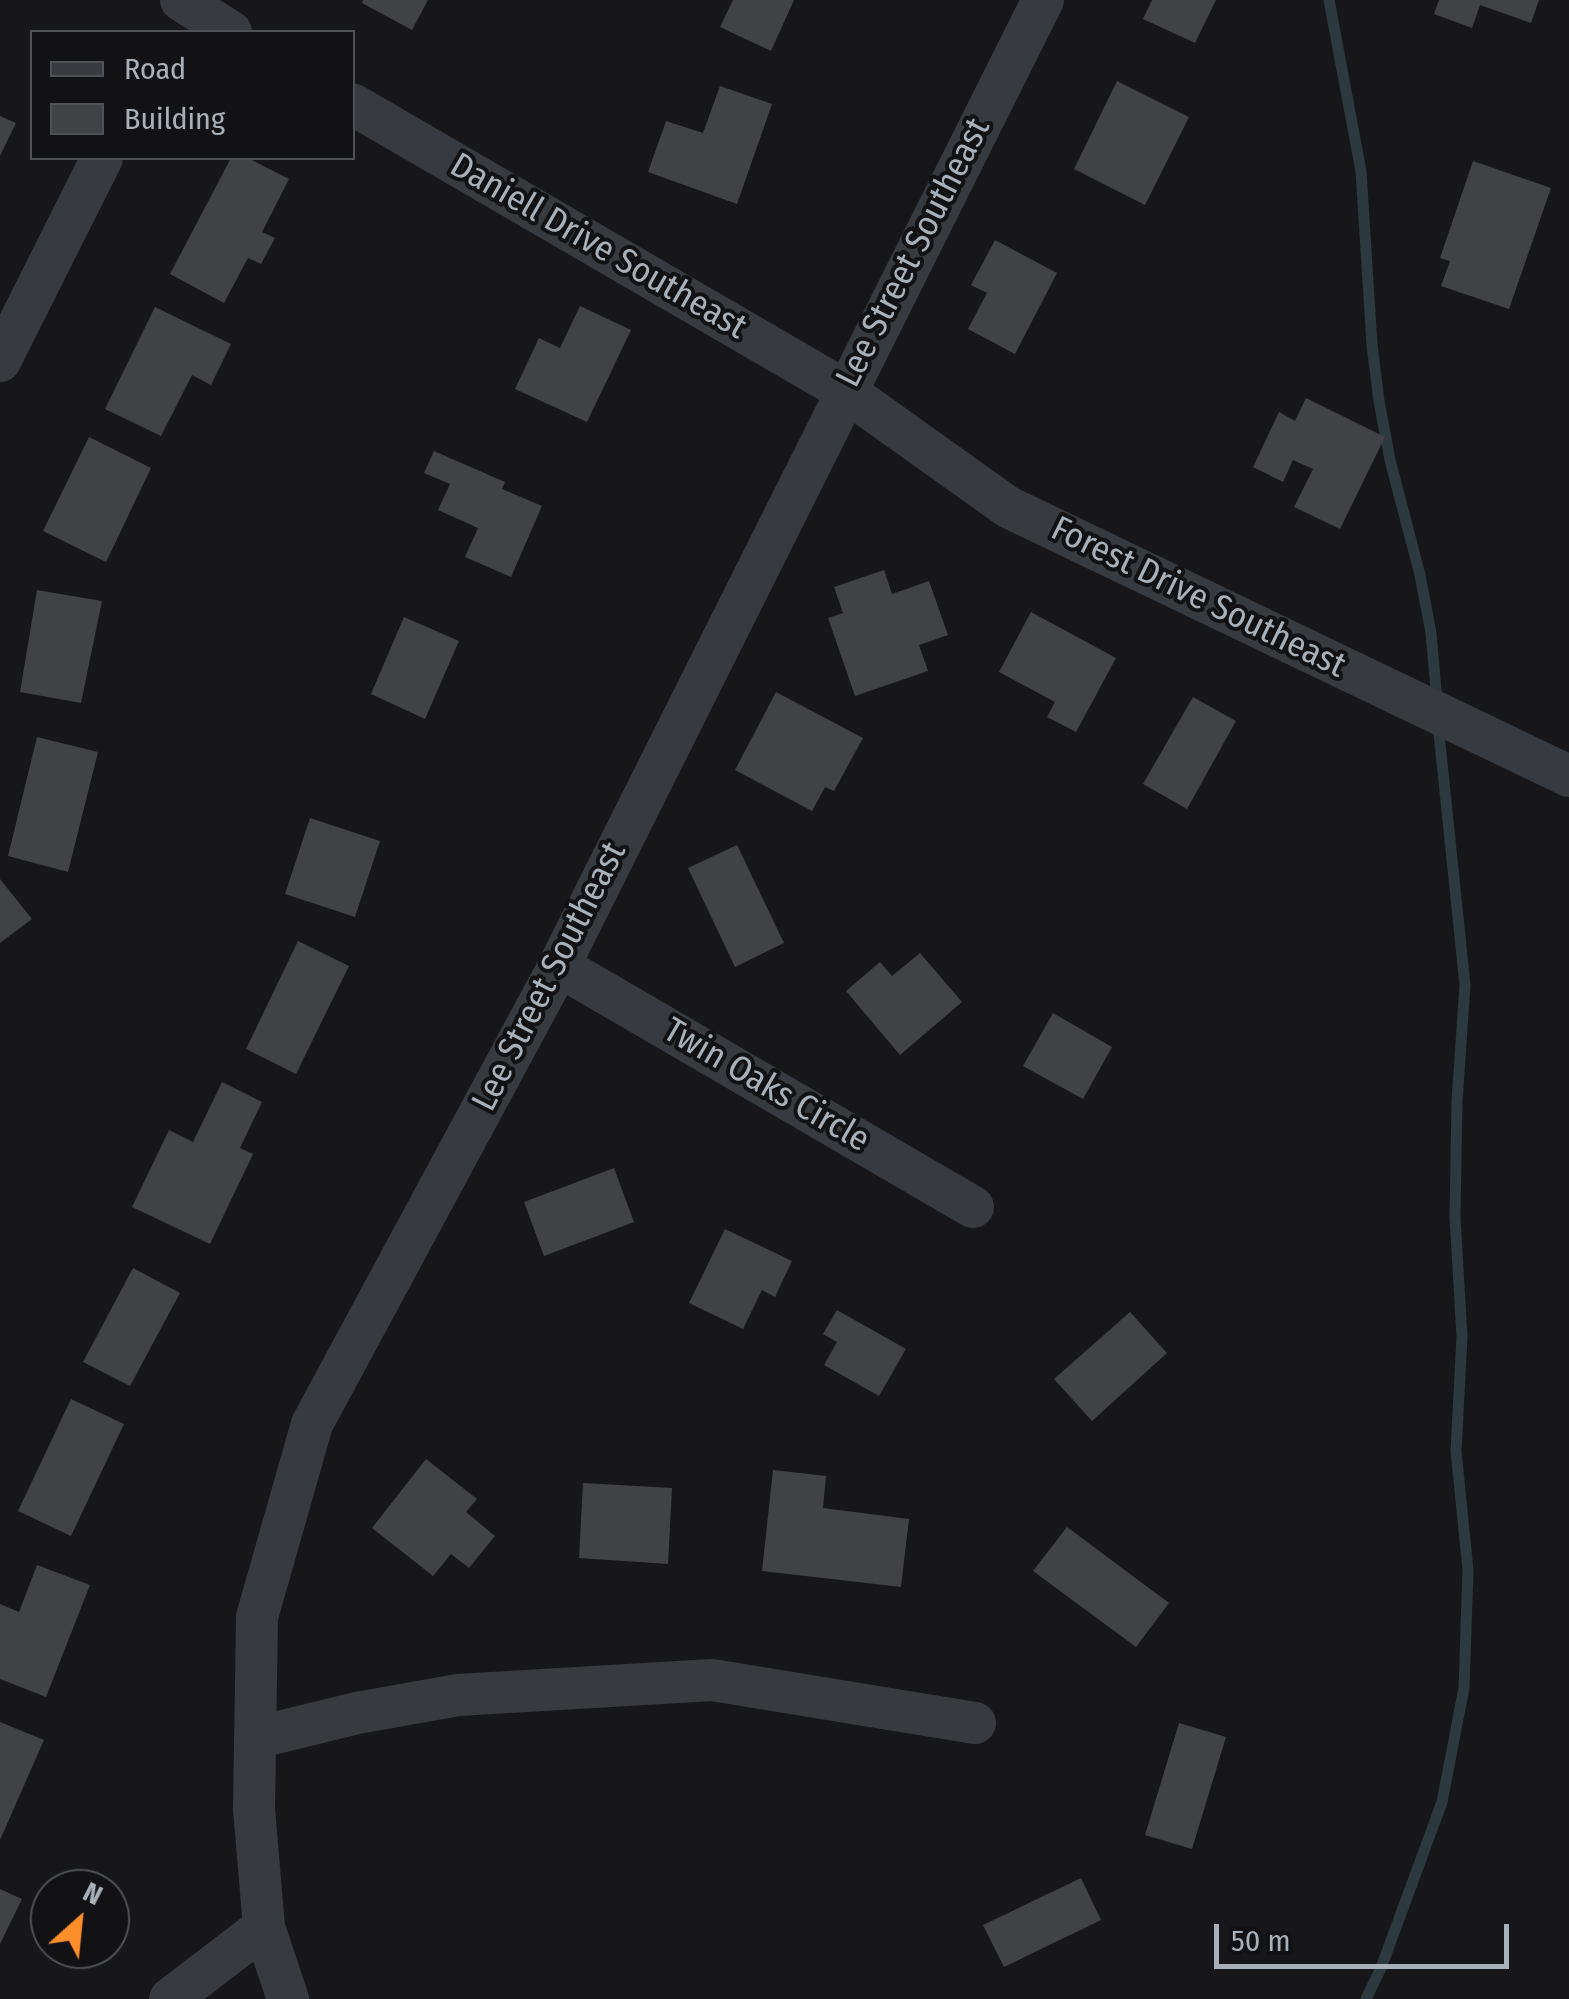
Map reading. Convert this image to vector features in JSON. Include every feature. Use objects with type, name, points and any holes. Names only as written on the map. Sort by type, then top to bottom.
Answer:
[{"type":"street","points":[[163,30],[178,0],[228,30]]},
{"type":"street","name":"Lee Street Southeast","points":[[288,1999],[264,1927],[254,1810],[257,1617],[312,1424],[559,966],[1042,0]]},
{"type":"street","name":"Daniell Drive Southeast","points":[[355,106],[844,390]]},
{"type":"street","points":[[0,361],[101,160]]},
{"type":"street","name":"Forest Drive Southeast","points":[[844,390],[1008,506],[1569,776]]},
{"type":"street","name":"Twin Oaks Circle","points":[[559,966],[973,1207]]},
{"type":"street","points":[[255,1738],[357,1713],[458,1695],[712,1680],[976,1723]]},
{"type":"street","points":[[170,1999],[264,1927]]},
{"type":"building","points":[[428,0],[412,30],[362,3]]},
{"type":"building","points":[[733,0],[794,0],[771,51],[720,27]]},
{"type":"building","points":[[1152,0],[1216,0],[1195,43],[1143,19]]},
{"type":"building","points":[[1439,0],[1539,0],[1531,23],[1480,5],[1472,28],[1434,14]]},
{"type":"building","points":[[1117,81],[1189,117],[1145,205],[1074,169]]},
{"type":"building","points":[[720,86],[772,104],[737,204],[648,172],[666,121],[703,133]]},
{"type":"building","points":[[0,116],[16,123],[0,156]]},
{"type":"building","points":[[230,160],[252,160],[289,179],[262,232],[275,238],[261,264],[248,258],[224,303],[170,274]]},
{"type":"building","points":[[1473,161],[1551,188],[1509,309],[1441,286],[1450,261],[1440,258]]},
{"type":"building","points":[[995,240],[1057,273],[1015,354],[968,329],[987,293],[971,285]]},
{"type":"building","points":[[580,306],[631,330],[587,422],[515,389],[539,338],[560,348]]},
{"type":"building","points":[[155,307],[231,344],[211,385],[192,375],[161,436],[105,409]]},
{"type":"building","points":[[1306,398],[1385,437],[1340,529],[1294,507],[1313,469],[1293,460],[1283,482],[1253,467],[1279,412],[1295,421]]},
{"type":"building","points":[[89,437],[151,468],[106,562],[43,531]]},
{"type":"building","points":[[434,451],[505,482],[502,489],[542,506],[511,577],[465,557],[478,528],[438,510],[450,484],[424,473]]},
{"type":"building","points":[[884,570],[892,594],[929,581],[948,635],[919,645],[928,671],[855,696],[828,618],[843,613],[834,587]]},
{"type":"building","points":[[37,590],[102,601],[81,703],[20,692]]},
{"type":"building","points":[[1031,612],[1116,658],[1076,732],[1047,717],[1055,702],[999,672]]},
{"type":"building","points":[[404,617],[459,641],[425,719],[371,694]]},
{"type":"building","points":[[776,692],[863,738],[834,791],[825,787],[812,811],[735,770]]},
{"type":"building","points":[[1193,697],[1236,721],[1187,809],[1143,784]]},
{"type":"building","points":[[37,737],[98,752],[68,872],[8,856]]},
{"type":"building","points":[[310,818],[380,841],[355,917],[285,894]]},
{"type":"building","points":[[737,845],[784,943],[735,967],[688,868]]},
{"type":"building","points":[[0,879],[32,919],[0,943]]},
{"type":"building","points":[[298,941],[349,966],[296,1074],[246,1049]]},
{"type":"building","points":[[920,953],[962,1002],[900,1055],[846,991],[880,962],[892,976]]},
{"type":"building","points":[[1053,1013],[1112,1047],[1083,1099],[1023,1066]]},
{"type":"building","points":[[222,1082],[262,1102],[240,1148],[253,1154],[210,1244],[132,1207],[169,1130],[193,1142]]},
{"type":"building","points":[[614,1168],[634,1222],[544,1256],[524,1202]]},
{"type":"building","points":[[725,1229],[792,1261],[775,1297],[762,1290],[743,1329],[689,1303]]},
{"type":"building","points":[[133,1268],[180,1293],[130,1386],[83,1362]]},
{"type":"building","points":[[837,1310],[906,1349],[879,1396],[824,1365],[837,1342],[823,1334]]},
{"type":"building","points":[[1130,1312],[1167,1353],[1092,1421],[1054,1379]]},
{"type":"building","points":[[71,1399],[124,1424],[71,1536],[18,1511]]},
{"type":"building","points":[[426,1459],[477,1499],[466,1512],[495,1536],[469,1568],[451,1554],[433,1576],[372,1528]]},
{"type":"building","points":[[773,1470],[826,1476],[823,1508],[909,1519],[901,1587],[762,1571]]},
{"type":"building","points":[[583,1483],[672,1488],[668,1564],[579,1558]]},
{"type":"building","points":[[1067,1527],[1169,1603],[1136,1647],[1033,1571]]},
{"type":"building","points":[[37,1565],[90,1585],[46,1697],[0,1679],[0,1604],[19,1612]]},
{"type":"building","points":[[0,1722],[44,1740],[0,1840]]},
{"type":"building","points":[[1179,1723],[1226,1737],[1192,1849],[1145,1835]]},
{"type":"building","points":[[1081,1878],[1101,1920],[1004,1967],[983,1925]]},
{"type":"building","points":[[0,1889],[22,1899],[0,1944]]},
{"type":"waterway","points":[[1329,0],[1361,171],[1379,401],[1420,575],[1431,633],[1437,701]]},
{"type":"waterway","points":[[1366,1999],[1442,1802],[1464,1688],[1468,1570],[1456,1451],[1462,1337],[1455,1217],[1465,985],[1438,724]]}]
